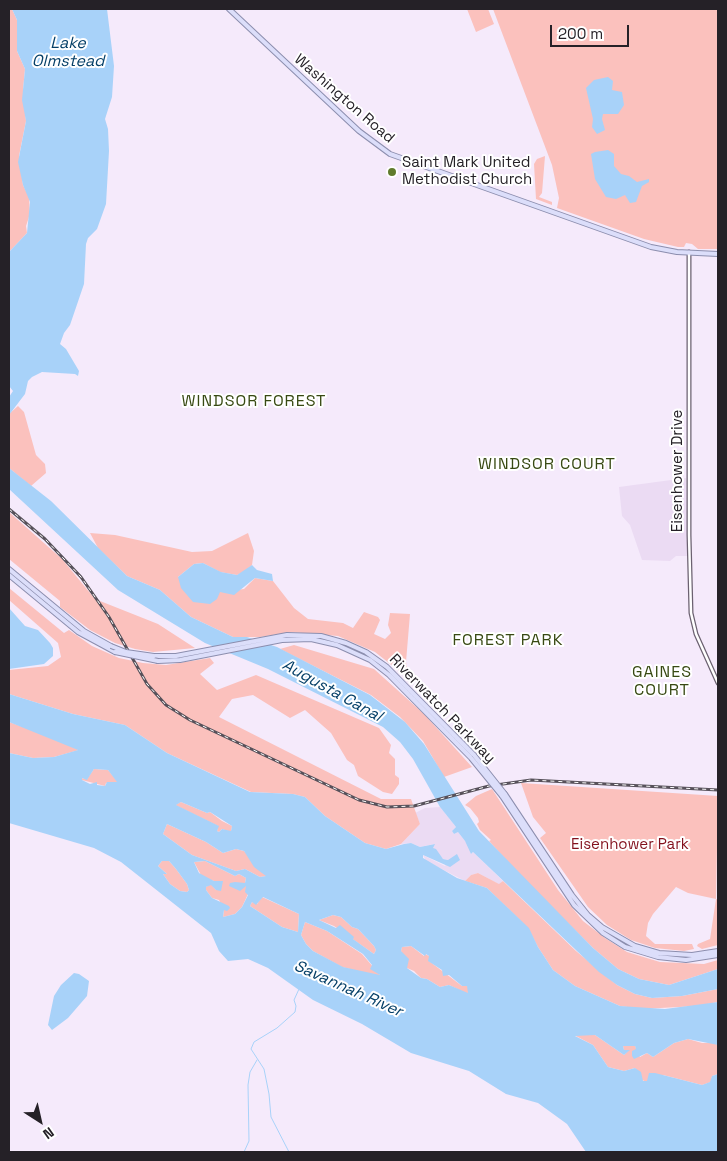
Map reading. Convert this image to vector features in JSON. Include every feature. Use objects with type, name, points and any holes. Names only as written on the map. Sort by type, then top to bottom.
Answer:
[{"type":"main road","name":"Washington Road","points":[[229,9],[359,131],[390,154],[651,247],[718,254]]},
{"type":"main road","name":"Riverwatch Parkway","points":[[9,569],[84,631],[126,652],[154,656],[188,654],[275,636],[298,634],[322,636],[346,643],[366,652],[396,675],[472,757],[504,795],[572,895],[588,915],[602,927],[635,946],[659,953],[692,955],[718,951]]},
{"type":"main road","name":"Riverwatch Parkway","points":[[9,575],[78,632],[115,652],[158,661],[195,657],[297,638],[325,642],[349,649],[370,660],[397,682],[472,757]]},
{"type":"main road","name":"Riverwatch Parkway","points":[[504,795],[570,900],[587,920],[603,934],[625,947],[658,957],[686,960],[718,955]]},
{"type":"street","name":"Eisenhower Drive","points":[[689,252],[689,535],[691,613],[696,634],[718,683]]},
{"type":"shaded area","points":[[686,478],[688,556],[676,556],[670,561],[642,560],[630,525],[622,516],[619,487]]},
{"type":"shaded area","points":[[440,807],[456,827],[452,831],[454,834],[458,832],[469,846],[471,854],[473,852],[503,881],[500,885],[478,873],[471,875],[465,881],[426,861],[423,855],[445,866],[448,860],[443,859],[432,848],[434,844],[420,847],[411,843],[401,844],[420,824],[415,813],[425,808]]},
{"type":"green space","points":[[9,9],[12,9],[17,20],[17,51],[25,69],[23,90],[26,121],[19,156],[23,185],[29,197],[30,214],[26,226],[27,233],[9,252]]},
{"type":"green space","points":[[467,9],[488,9],[494,24],[476,32]]},
{"type":"green space","points":[[493,9],[718,9],[718,249],[698,249],[692,244],[686,243],[684,247],[678,247],[644,239],[557,208],[559,198],[552,165]]},
{"type":"green space","points":[[545,156],[542,193],[539,197],[552,202],[552,205],[536,199],[534,164],[537,159]]},
{"type":"green space","points":[[18,406],[24,412],[36,455],[45,464],[46,473],[31,486],[9,468],[9,414]]},
{"type":"green space","points":[[9,512],[62,559],[95,599],[158,624],[195,648],[153,652],[135,649],[115,643],[90,630],[60,607],[60,601],[9,559]]},
{"type":"green space","points":[[90,533],[115,535],[192,552],[212,551],[248,533],[254,551],[252,565],[244,572],[237,575],[220,572],[203,563],[194,564],[178,577],[220,592],[244,589],[255,578],[273,581],[294,608],[308,619],[343,623],[353,628],[364,612],[378,617],[380,620],[374,634],[385,639],[391,633],[388,625],[390,613],[410,614],[406,662],[408,678],[375,652],[338,636],[291,632],[260,637],[233,637],[191,617],[160,590],[127,576],[98,548]]},
{"type":"green space","points":[[9,588],[64,633],[69,630],[92,646],[119,658],[166,665],[210,658],[214,663],[200,674],[217,690],[256,675],[379,728],[391,745],[389,753],[395,759],[395,775],[399,778],[399,784],[392,794],[383,792],[358,776],[354,765],[347,760],[331,733],[305,710],[290,718],[253,695],[232,699],[219,717],[381,799],[411,799],[420,824],[401,844],[386,849],[365,843],[325,816],[305,797],[293,794],[251,792],[167,753],[125,725],[73,714],[9,694],[9,670],[48,666],[61,657],[58,643],[9,600]]},
{"type":"green space","points":[[294,645],[374,669],[424,714],[472,767],[444,777],[423,741],[400,717],[371,695],[280,649]]},
{"type":"green space","points":[[9,722],[79,750],[54,757],[33,758],[9,753]]},
{"type":"green space","points":[[94,769],[108,770],[118,782],[106,783],[105,786],[82,780],[81,778],[87,779]]},
{"type":"green space","name":"Eisenhower Park","points":[[521,783],[718,796],[716,899],[688,893],[676,887],[653,914],[648,923],[646,936],[655,944],[692,944],[694,949],[684,951],[655,948],[631,940],[607,925],[588,907],[540,838],[546,833],[533,817]]},
{"type":"green space","points":[[492,789],[558,890],[583,921],[627,952],[660,962],[704,964],[718,960],[718,969],[669,985],[639,979],[618,969],[593,948],[517,872],[489,841],[491,840],[480,830],[477,824],[479,822],[478,818],[465,805],[476,796]]},
{"type":"green space","points":[[181,802],[207,813],[210,812],[232,826],[231,832],[222,829],[219,832],[217,831],[218,826],[175,805]]},
{"type":"green space","points":[[167,824],[206,842],[223,853],[236,849],[244,851],[267,876],[260,877],[245,869],[236,871],[192,855],[163,834]]},
{"type":"green space","points":[[162,861],[169,861],[176,869],[187,884],[189,890],[187,892],[180,891],[170,884],[163,874],[167,874],[158,866]]},
{"type":"green space","points":[[205,861],[235,876],[239,874],[246,878],[245,883],[229,886],[246,886],[248,894],[242,907],[235,914],[223,917],[224,910],[219,900],[212,898],[206,890],[206,887],[211,884],[216,890],[214,881],[202,877],[194,862]]},
{"type":"green space","points":[[478,873],[499,884],[503,881],[576,951],[617,985],[635,994],[652,998],[682,996],[718,989],[718,1002],[697,1006],[642,1009],[620,1006],[575,986],[553,970],[528,928],[487,888],[465,881],[471,875]]},
{"type":"green space","points":[[262,897],[299,914],[298,932],[282,927],[250,906],[252,902],[257,904]]},
{"type":"green space","points":[[716,899],[718,900],[718,945],[702,949],[697,946],[710,939]]},
{"type":"green space","points":[[333,915],[341,917],[352,927],[358,929],[374,946],[376,950],[374,954],[334,926],[319,920]]},
{"type":"green space","points":[[305,922],[327,931],[362,954],[380,975],[377,976],[342,967],[313,951],[301,935]]},
{"type":"green space","points":[[411,946],[424,956],[425,954],[429,956],[429,961],[462,986],[467,986],[469,989],[468,994],[449,985],[440,987],[427,979],[421,978],[414,971],[407,968],[401,951],[402,947]]},
{"type":"green space","points":[[574,1035],[595,1035],[624,1055],[629,1050],[624,1050],[623,1046],[635,1046],[640,1057],[647,1053],[653,1057],[674,1043],[688,1039],[702,1043],[714,1043],[718,1045],[718,1074],[712,1076],[711,1082],[702,1085],[663,1075],[647,1082],[642,1080],[635,1068],[624,1071],[608,1067],[593,1045]]},
{"type":"water","name":"Lake Olmstead","points":[[12,9],[107,9],[114,66],[112,97],[105,119],[108,129],[109,151],[106,204],[97,229],[88,238],[86,244],[84,284],[70,325],[64,333],[60,344],[66,349],[79,371],[78,376],[75,374],[42,372],[32,377],[28,381],[25,394],[9,415],[9,397],[13,391],[9,386],[9,252],[27,233],[30,202],[23,185],[18,162],[26,121],[22,100],[25,69],[17,51],[17,20]]},
{"type":"water","points":[[608,77],[613,81],[612,90],[622,92],[624,105],[618,114],[603,114],[602,119],[605,130],[597,134],[592,127],[593,119],[586,88],[594,80]]},
{"type":"water","points":[[608,150],[614,154],[614,166],[621,174],[629,176],[637,182],[649,179],[649,182],[642,186],[636,202],[630,203],[625,195],[616,199],[606,197],[595,179],[591,154]]},
{"type":"water","name":"Augusta Canal","points":[[9,468],[51,501],[127,576],[160,590],[191,617],[233,637],[247,637],[277,647],[370,695],[405,722],[424,744],[479,831],[593,948],[618,969],[639,979],[669,985],[718,969],[718,989],[682,996],[652,998],[635,994],[617,985],[599,972],[473,852],[471,854],[458,832],[454,834],[452,831],[456,827],[440,807],[413,759],[400,742],[383,727],[268,669],[205,643],[118,590],[9,489]]},
{"type":"water","points":[[203,563],[221,572],[237,575],[252,565],[257,570],[272,574],[273,581],[255,578],[234,595],[220,592],[217,599],[210,604],[193,602],[181,588],[178,577],[194,564]]},
{"type":"water","points":[[9,608],[25,626],[38,630],[50,643],[53,648],[53,656],[44,664],[9,669]]},
{"type":"water","name":"Savannah River","points":[[9,694],[73,714],[125,725],[167,753],[250,792],[293,794],[305,797],[325,816],[365,843],[386,849],[411,843],[420,847],[435,844],[433,848],[436,849],[443,859],[448,860],[457,854],[460,860],[450,867],[423,855],[423,858],[457,878],[487,888],[529,928],[538,947],[553,970],[575,986],[620,1006],[665,1009],[718,1002],[718,1045],[688,1039],[674,1043],[653,1057],[647,1053],[634,1059],[632,1051],[636,1049],[635,1046],[623,1046],[624,1050],[630,1050],[624,1055],[595,1035],[575,1036],[593,1045],[608,1067],[624,1071],[635,1068],[641,1072],[643,1081],[647,1081],[649,1073],[655,1073],[702,1085],[710,1082],[712,1076],[718,1074],[718,1152],[586,1152],[567,1124],[538,1103],[506,1094],[469,1071],[411,1053],[362,1024],[313,1000],[268,968],[248,959],[228,961],[219,951],[211,933],[121,862],[94,848],[9,823],[9,753],[33,758],[54,757],[78,750],[9,722]],"holes":[[[94,769],[108,770],[117,782],[107,782],[105,786],[97,785],[97,782],[90,784],[82,780],[82,778],[87,780]],[[181,802],[207,813],[210,812],[232,826],[231,831],[222,829],[219,832],[217,831],[219,826],[176,805]],[[167,824],[206,842],[223,853],[236,849],[244,851],[254,867],[266,876],[260,877],[245,869],[236,871],[192,855],[163,834]],[[162,861],[169,861],[187,884],[189,890],[187,892],[180,891],[170,884],[163,874],[167,874],[158,866]],[[205,861],[235,876],[239,874],[246,878],[245,883],[235,882],[230,883],[229,886],[240,891],[246,886],[245,892],[248,895],[242,907],[235,914],[223,917],[224,910],[227,911],[230,908],[229,906],[212,898],[206,890],[206,887],[211,885],[216,890],[221,891],[223,881],[214,881],[199,873],[194,862]],[[263,897],[299,914],[298,932],[282,927],[250,906],[252,902],[256,905]],[[333,915],[341,917],[352,927],[358,929],[374,946],[376,950],[374,954],[353,939],[354,937],[340,925],[336,928],[319,920]],[[305,922],[327,931],[363,954],[372,965],[370,969],[380,975],[343,967],[313,951],[301,935]],[[411,946],[425,956],[426,954],[429,956],[428,961],[442,970],[443,976],[449,975],[462,986],[467,986],[468,993],[449,985],[440,987],[427,979],[421,978],[407,968],[409,959],[401,951],[402,947]]]},
{"type":"water","points":[[74,973],[89,981],[87,996],[68,1018],[52,1030],[48,1025],[54,996],[61,985]]},
{"type":"waterway","points":[[289,1152],[271,1117],[264,1069],[251,1049],[254,1042],[277,1028],[295,1012],[294,1000],[299,989]]},
{"type":"waterway","points":[[244,1152],[249,1141],[248,1085],[250,1072],[257,1060]]},
{"type":"railway","points":[[9,509],[45,539],[81,577],[109,617],[147,684],[166,705],[190,720],[359,800],[387,807],[414,806],[489,786],[531,780],[718,790]]},
{"type":"place","name":"Saint Mark United Methodist Church","points":[[392,172]]},
{"type":"district","name":"WINDSOR FOREST","points":[[254,402]]},
{"type":"district","name":"WINDSOR COURT","points":[[547,465]]},
{"type":"district","name":"FOREST PARK","points":[[508,641]]},
{"type":"district","name":"GAINES COURT","points":[[662,682]]}]
